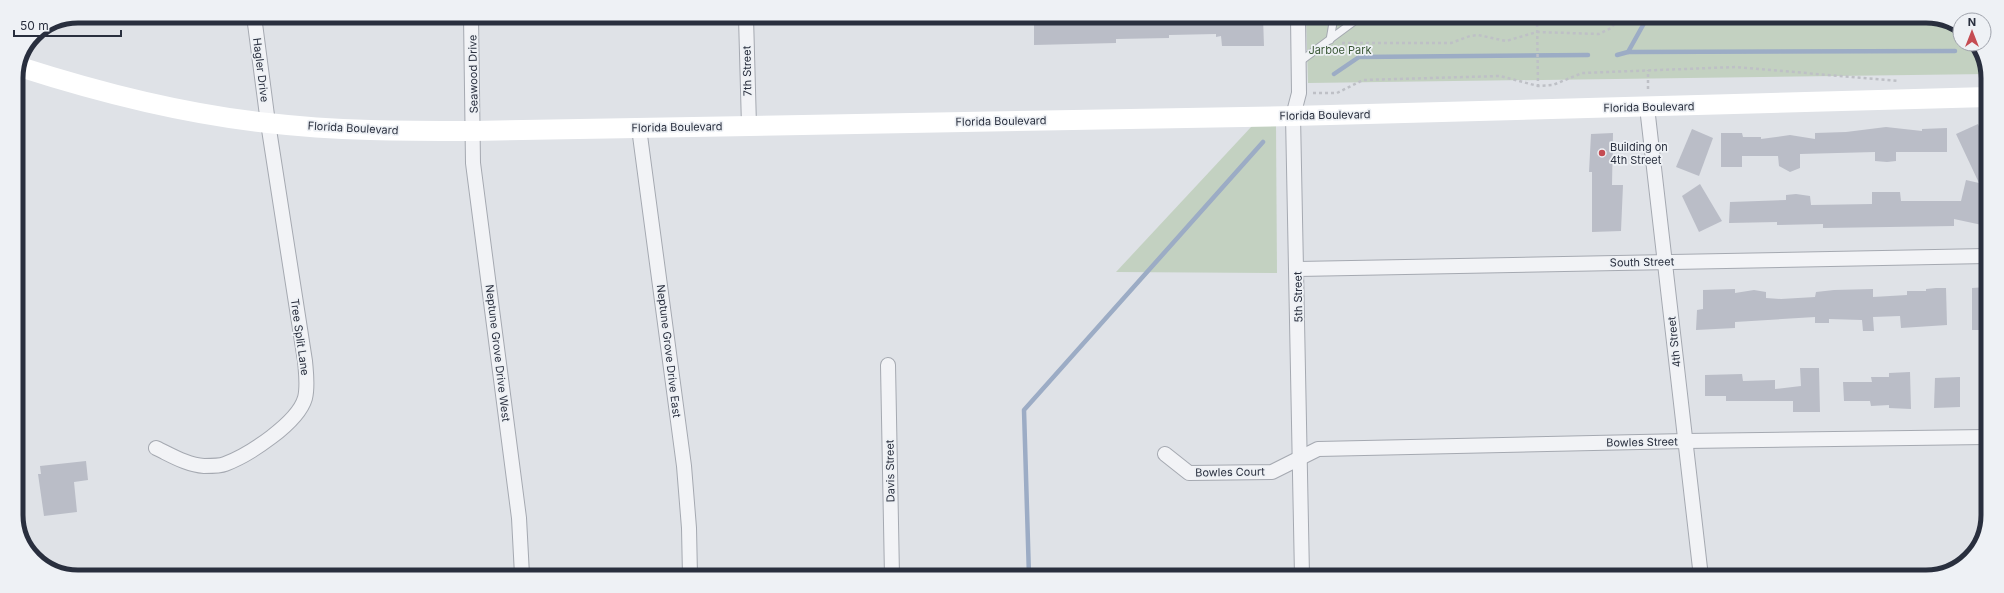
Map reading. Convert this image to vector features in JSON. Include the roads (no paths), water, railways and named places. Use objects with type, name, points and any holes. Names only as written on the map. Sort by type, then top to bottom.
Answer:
[{"type":"street","name":"Hagler Drive","points":[[255,23],[268,123]]},
{"type":"street","name":"Seawood Drive","points":[[471,23],[473,131]]},
{"type":"street","name":"7th Street","points":[[746,23],[749,126]]},
{"type":"street","name":"5th Street","points":[[1298,23],[1299,93],[1293,116],[1298,269],[1302,570]]},
{"type":"street","name":"Florida Boulevard","points":[[24,68],[84,87],[141,102],[268,123],[376,131],[473,131],[1293,116],[1981,97]]},
{"type":"street","name":"4th Street","points":[[1647,107],[1700,570]]},
{"type":"street","name":"Tree Split Lane","points":[[156,448],[190,464],[205,466],[224,465],[240,457],[287,426],[298,413],[305,398],[307,383],[305,361],[268,123]]},
{"type":"street","name":"Neptune Grove Drive East","points":[[639,128],[684,466],[689,528],[690,570]]},
{"type":"street","name":"Neptune Grove Drive West","points":[[473,131],[473,163],[519,518],[522,570]]},
{"type":"street","name":"South Street","points":[[1298,269],[1981,256]]},
{"type":"street","name":"Davis Street","points":[[888,365],[892,570]]},
{"type":"street","name":"Bowles Street","points":[[1300,459],[1318,449],[1686,441],[1981,437]]},
{"type":"street","name":"Bowles Court","points":[[1164,454],[1189,473],[1272,472],[1300,459]]},
{"type":"lane","points":[[1328,41],[1333,23]]},
{"type":"lane","points":[[1298,64],[1353,23]]},
{"type":"waterway","points":[[1617,55],[1628,52],[1644,23]]},
{"type":"waterway","points":[[1628,52],[1952,51]]},
{"type":"waterway","points":[[1334,74],[1359,57],[1588,55]]},
{"type":"waterway","points":[[1029,570],[1024,410],[1263,142]]},
{"type":"place","name":"Building on 4th Street","points":[[1602,153]]},
{"type":"park label","name":"Jarboe Park","points":[[1340,50]]}]
